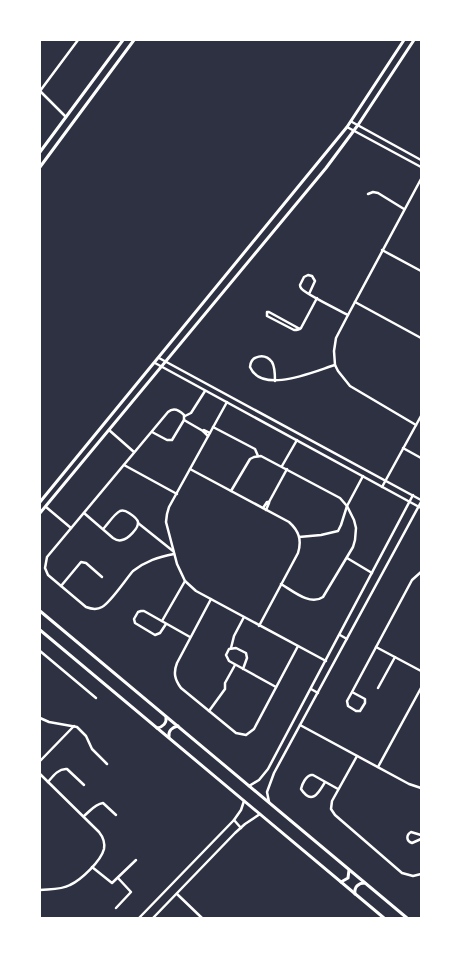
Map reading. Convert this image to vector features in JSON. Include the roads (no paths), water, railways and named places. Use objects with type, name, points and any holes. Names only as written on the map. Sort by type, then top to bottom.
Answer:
[{"type":"street","points":[[66,117],[40,91],[78,40]]},
{"type":"street","points":[[40,152],[123,40]]},
{"type":"street","points":[[40,167],[134,40]]},
{"type":"street","points":[[40,502],[352,122],[404,40]]},
{"type":"street","points":[[40,514],[326,168],[354,131],[414,40]]},
{"type":"street","points":[[352,122],[421,160]]},
{"type":"street","points":[[347,128],[421,167]]},
{"type":"street","points":[[416,425],[350,386],[341,376],[335,365],[334,345],[339,332],[421,179]]},
{"type":"street","points":[[368,194],[374,192],[378,193],[404,209]]},
{"type":"street","points":[[382,250],[421,271]]},
{"type":"street","points":[[309,294],[315,281],[314,277],[308,275],[304,277],[300,287],[301,289],[309,294],[348,315]]},
{"type":"street","points":[[300,329],[317,298]]},
{"type":"street","points":[[355,302],[421,338]]},
{"type":"street","points":[[267,312],[269,312],[300,329],[294,330],[268,316],[267,312]]},
{"type":"street","points":[[275,381],[272,362],[264,357],[254,358],[250,364],[250,367],[254,374],[264,379],[275,381],[286,380],[335,365]]},
{"type":"street","points":[[159,358],[386,480],[421,501],[420,507],[272,777],[267,792],[269,803]]},
{"type":"street","points":[[155,363],[420,507]]},
{"type":"street","points":[[152,432],[170,440],[174,438],[185,416],[191,413],[205,391]]},
{"type":"street","points":[[227,402],[168,510],[166,518],[167,526],[180,573],[184,581],[196,591],[326,662]]},
{"type":"street","points":[[174,553],[156,558],[138,567],[105,605],[98,609],[90,609],[86,607],[48,575],[45,565],[47,558],[168,412],[172,409],[177,409],[185,416]]},
{"type":"street","points":[[382,487],[421,416]]},
{"type":"street","points":[[184,420],[209,434]]},
{"type":"street","points":[[213,427],[255,449],[258,456]]},
{"type":"street","points":[[109,430],[134,452]]},
{"type":"street","points":[[282,466],[297,440]]},
{"type":"street","points":[[403,448],[421,458]]},
{"type":"street","points":[[231,491],[247,462],[254,457],[264,456],[340,498],[347,506],[354,520],[356,534],[353,546],[326,594],[320,599],[309,600],[281,584]]},
{"type":"street","points":[[124,465],[176,494]]},
{"type":"street","points":[[190,469],[289,522],[297,532],[299,538],[298,553],[259,626]]},
{"type":"street","points":[[265,509],[270,504],[269,502],[287,469]]},
{"type":"street","points":[[299,538],[338,531],[347,506],[363,476]]},
{"type":"street","points":[[249,786],[259,780],[265,773],[326,662],[413,496]]},
{"type":"street","points":[[46,507],[72,528]]},
{"type":"street","points":[[103,530],[117,513],[122,510],[127,511],[174,553]]},
{"type":"street","points":[[84,513],[113,538],[122,540],[128,537],[137,526],[138,522]]},
{"type":"street","points":[[347,558],[372,573]]},
{"type":"street","points":[[61,586],[81,562],[86,563],[102,577]]},
{"type":"street","points":[[352,692],[365,699],[365,703],[360,711],[356,711],[348,705],[347,701],[412,580],[421,572]]},
{"type":"street","points":[[162,621],[184,581]]},
{"type":"street","points":[[211,599],[175,668],[176,679],[182,688],[236,733],[246,735],[254,729],[298,646]]},
{"type":"street","points":[[40,611],[407,918]]},
{"type":"street","points":[[166,624],[160,633],[155,635],[135,623],[134,619],[138,612],[144,611],[190,637]]},
{"type":"street","points":[[244,617],[234,636],[232,648],[228,650],[226,657],[228,661],[276,687]]},
{"type":"street","points":[[40,630],[384,918]]},
{"type":"street","points":[[340,635],[347,639]]},
{"type":"street","points":[[376,647],[421,672]]},
{"type":"street","points":[[232,648],[236,648],[247,655],[247,660],[243,669]]},
{"type":"street","points":[[40,651],[96,698]]},
{"type":"street","points":[[378,688],[395,657]]},
{"type":"street","points":[[209,711],[225,689],[225,683],[235,665]]},
{"type":"street","points":[[378,767],[421,688]]},
{"type":"street","points":[[311,689],[318,693]]},
{"type":"street","points":[[157,728],[161,728],[166,723],[166,716]]},
{"type":"street","points":[[40,718],[49,722],[78,728],[86,736],[92,749],[107,764]]},
{"type":"street","points":[[300,725],[409,784],[421,788]]},
{"type":"street","points":[[40,761],[74,726]]},
{"type":"street","points":[[170,739],[169,735],[171,729],[178,726]]},
{"type":"street","points":[[357,756],[331,803],[331,809],[335,815],[402,873],[413,876],[421,874]]},
{"type":"street","points":[[48,782],[60,769],[65,768],[84,785]]},
{"type":"street","points":[[40,774],[84,816],[99,832],[104,840],[102,854],[92,867],[71,885],[40,890]]},
{"type":"street","points":[[325,782],[317,795],[314,797],[310,796],[301,789],[306,778],[313,775],[338,789]]},
{"type":"street","points":[[140,918],[234,820],[241,810],[244,801]]},
{"type":"street","points":[[84,816],[95,805],[103,803],[116,815]]},
{"type":"street","points":[[153,918],[241,828],[260,814]]},
{"type":"street","points":[[234,820],[241,828]]},
{"type":"street","points":[[421,835],[411,832],[408,834],[407,838],[408,841],[412,843],[421,839]]},
{"type":"street","points":[[92,867],[110,883],[118,878],[136,860]]},
{"type":"street","points":[[341,882],[348,878],[349,870]]},
{"type":"street","points":[[116,908],[131,892],[118,878]]},
{"type":"street","points":[[355,894],[355,888],[359,884],[365,883]]},
{"type":"street","points":[[177,894],[202,918]]}]
